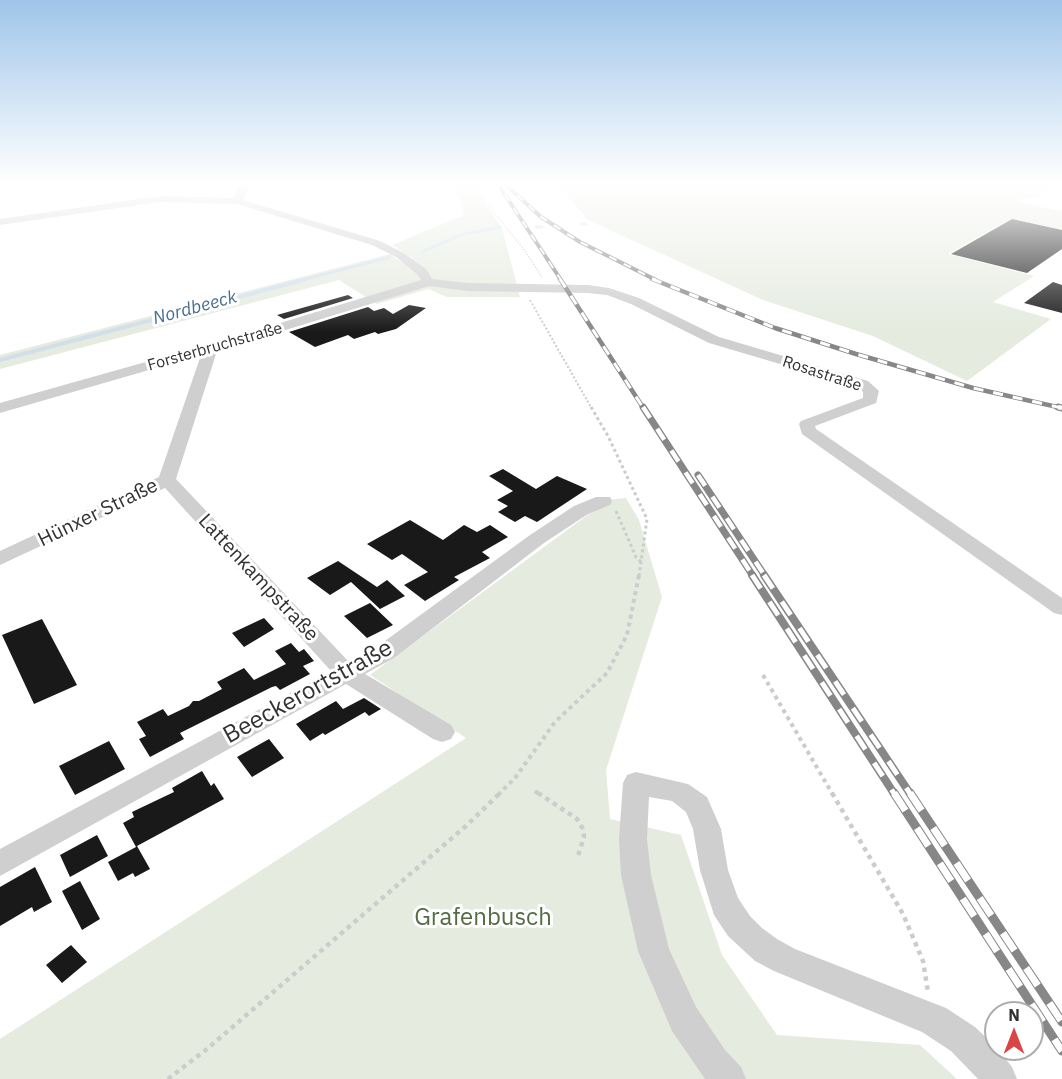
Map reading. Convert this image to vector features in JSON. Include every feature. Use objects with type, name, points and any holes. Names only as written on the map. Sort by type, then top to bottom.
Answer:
[{"type":"street","points":[[338,231],[376,243],[400,255],[423,273],[428,282]]},
{"type":"street","name":"Rosastraße","points":[[428,282],[468,287],[609,292],[635,301],[714,340],[863,384],[871,391],[871,400],[807,424],[808,431],[1062,608]]},
{"type":"street","name":"Forsterbruchstraße","points":[[0,408],[211,348],[428,282]]},
{"type":"street","name":"Hünxer Straße","points":[[0,559],[167,480],[211,348]]},
{"type":"street","name":"Lattenkampstraße","points":[[167,480],[346,673],[442,732]]},
{"type":"street","name":"Beeckerortstraße","points":[[0,863],[386,652],[537,539],[581,510],[603,501]]},
{"type":"street","points":[[729,1079],[712,1062],[684,1019],[654,951],[636,875],[633,839],[636,783],[679,792],[697,805],[707,829],[714,870],[725,905],[739,926],[751,938],[766,950],[785,960],[934,1020],[963,1040],[1000,1079]]},
{"type":"path","points":[[168,1079],[207,1049],[466,826],[515,778],[555,722],[607,673],[627,635],[641,562],[646,519],[608,436],[531,301],[523,295],[524,292],[549,291],[549,289],[509,231]]},
{"type":"path","points":[[603,501],[620,517],[636,557],[641,562]]},
{"type":"path","points":[[763,675],[903,914],[923,961],[934,1020]]},
{"type":"path","points":[[535,791],[578,819],[584,837],[576,859]]},
{"type":"green space","points":[[425,231],[503,231],[520,297],[447,297],[428,289],[377,304],[339,280],[0,369],[0,355],[390,254],[403,263],[414,259],[392,245]]},
{"type":"green space","points":[[613,231],[988,231],[948,254],[1034,276],[993,302],[1051,319],[967,381],[873,336],[763,300]]},
{"type":"green space","name":"Grafenbusch","points":[[626,498],[639,520],[662,597],[606,770],[610,819],[681,835],[722,955],[777,1035],[920,1045],[957,1079],[0,1079],[0,1039],[466,738],[370,675],[608,500]]},
{"type":"building","points":[[990,231],[1062,231],[1062,249],[1027,273],[951,254]]},
{"type":"building","points":[[1053,282],[1062,285],[1062,313],[1024,303]]},
{"type":"building","points":[[348,295],[353,298],[284,319],[277,315]]},
{"type":"building","points":[[409,305],[426,308],[396,329],[378,334],[375,332],[354,339],[348,335],[315,347],[289,332],[368,307],[374,311],[384,308],[393,314]]},
{"type":"building","points":[[503,469],[536,489],[557,476],[587,489],[537,522],[525,516],[515,522],[498,512],[508,506],[497,500],[513,491],[489,476]]},
{"type":"building","points":[[410,520],[443,540],[464,525],[477,532],[490,525],[508,537],[482,552],[490,558],[454,577],[459,580],[425,601],[404,585],[428,572],[402,554],[392,560],[367,544]]},
{"type":"building","points":[[338,561],[377,587],[387,580],[405,596],[380,609],[351,582],[330,595],[307,578]]},
{"type":"building","points":[[370,603],[393,625],[367,638],[344,616]]},
{"type":"building","points":[[264,618],[274,629],[244,647],[232,633]]},
{"type":"building","points":[[42,619],[77,685],[34,704],[2,635]]},
{"type":"building","points":[[291,643],[299,652],[304,649],[314,661],[303,666],[310,674],[280,690],[276,686],[272,687],[180,733],[184,739],[150,757],[139,739],[146,736],[137,722],[163,709],[168,716],[189,706],[193,701],[199,701],[222,689],[217,682],[244,668],[254,680],[286,664],[275,651]]},
{"type":"building","points":[[364,698],[381,709],[369,716],[365,712],[310,741],[296,724],[336,701],[343,709]]},
{"type":"building","points":[[269,739],[284,758],[252,777],[237,757]]},
{"type":"building","points":[[109,741],[125,769],[75,795],[59,766]]},
{"type":"building","points":[[202,771],[211,786],[214,783],[224,799],[137,846],[150,869],[135,877],[133,873],[118,881],[108,862],[136,847],[123,823],[134,817],[132,812],[174,792],[172,788]]},
{"type":"building","points":[[97,835],[108,856],[70,877],[60,855]]},
{"type":"building","points":[[35,867],[52,902],[34,912],[32,907],[0,926],[0,887]]},
{"type":"building","points":[[80,881],[100,919],[82,930],[62,891]]},
{"type":"building","points":[[71,945],[87,962],[62,983],[46,965]]},
{"type":"waterway","name":"Nordbeeck","points":[[422,252],[460,235],[478,231]]},
{"type":"waterway","name":"Nordbeeck","points":[[302,280],[390,257]]},
{"type":"waterway","name":"Nordbeeck","points":[[0,360],[307,279]]},
{"type":"railway","points":[[529,231],[561,280]]},
{"type":"railway","points":[[563,231],[656,280]]},
{"type":"railway","points":[[560,279],[644,409]]},
{"type":"railway","points":[[652,279],[775,328],[856,354],[973,388],[1062,408],[1058,407]]},
{"type":"railway","points":[[643,407],[753,576]]},
{"type":"railway","points":[[698,475],[765,576]]},
{"type":"railway","points":[[752,575],[895,795]]},
{"type":"railway","points":[[764,575],[911,795]]},
{"type":"railway","points":[[894,793],[1062,1051]]},
{"type":"railway","points":[[910,793],[1062,1022]]}]
